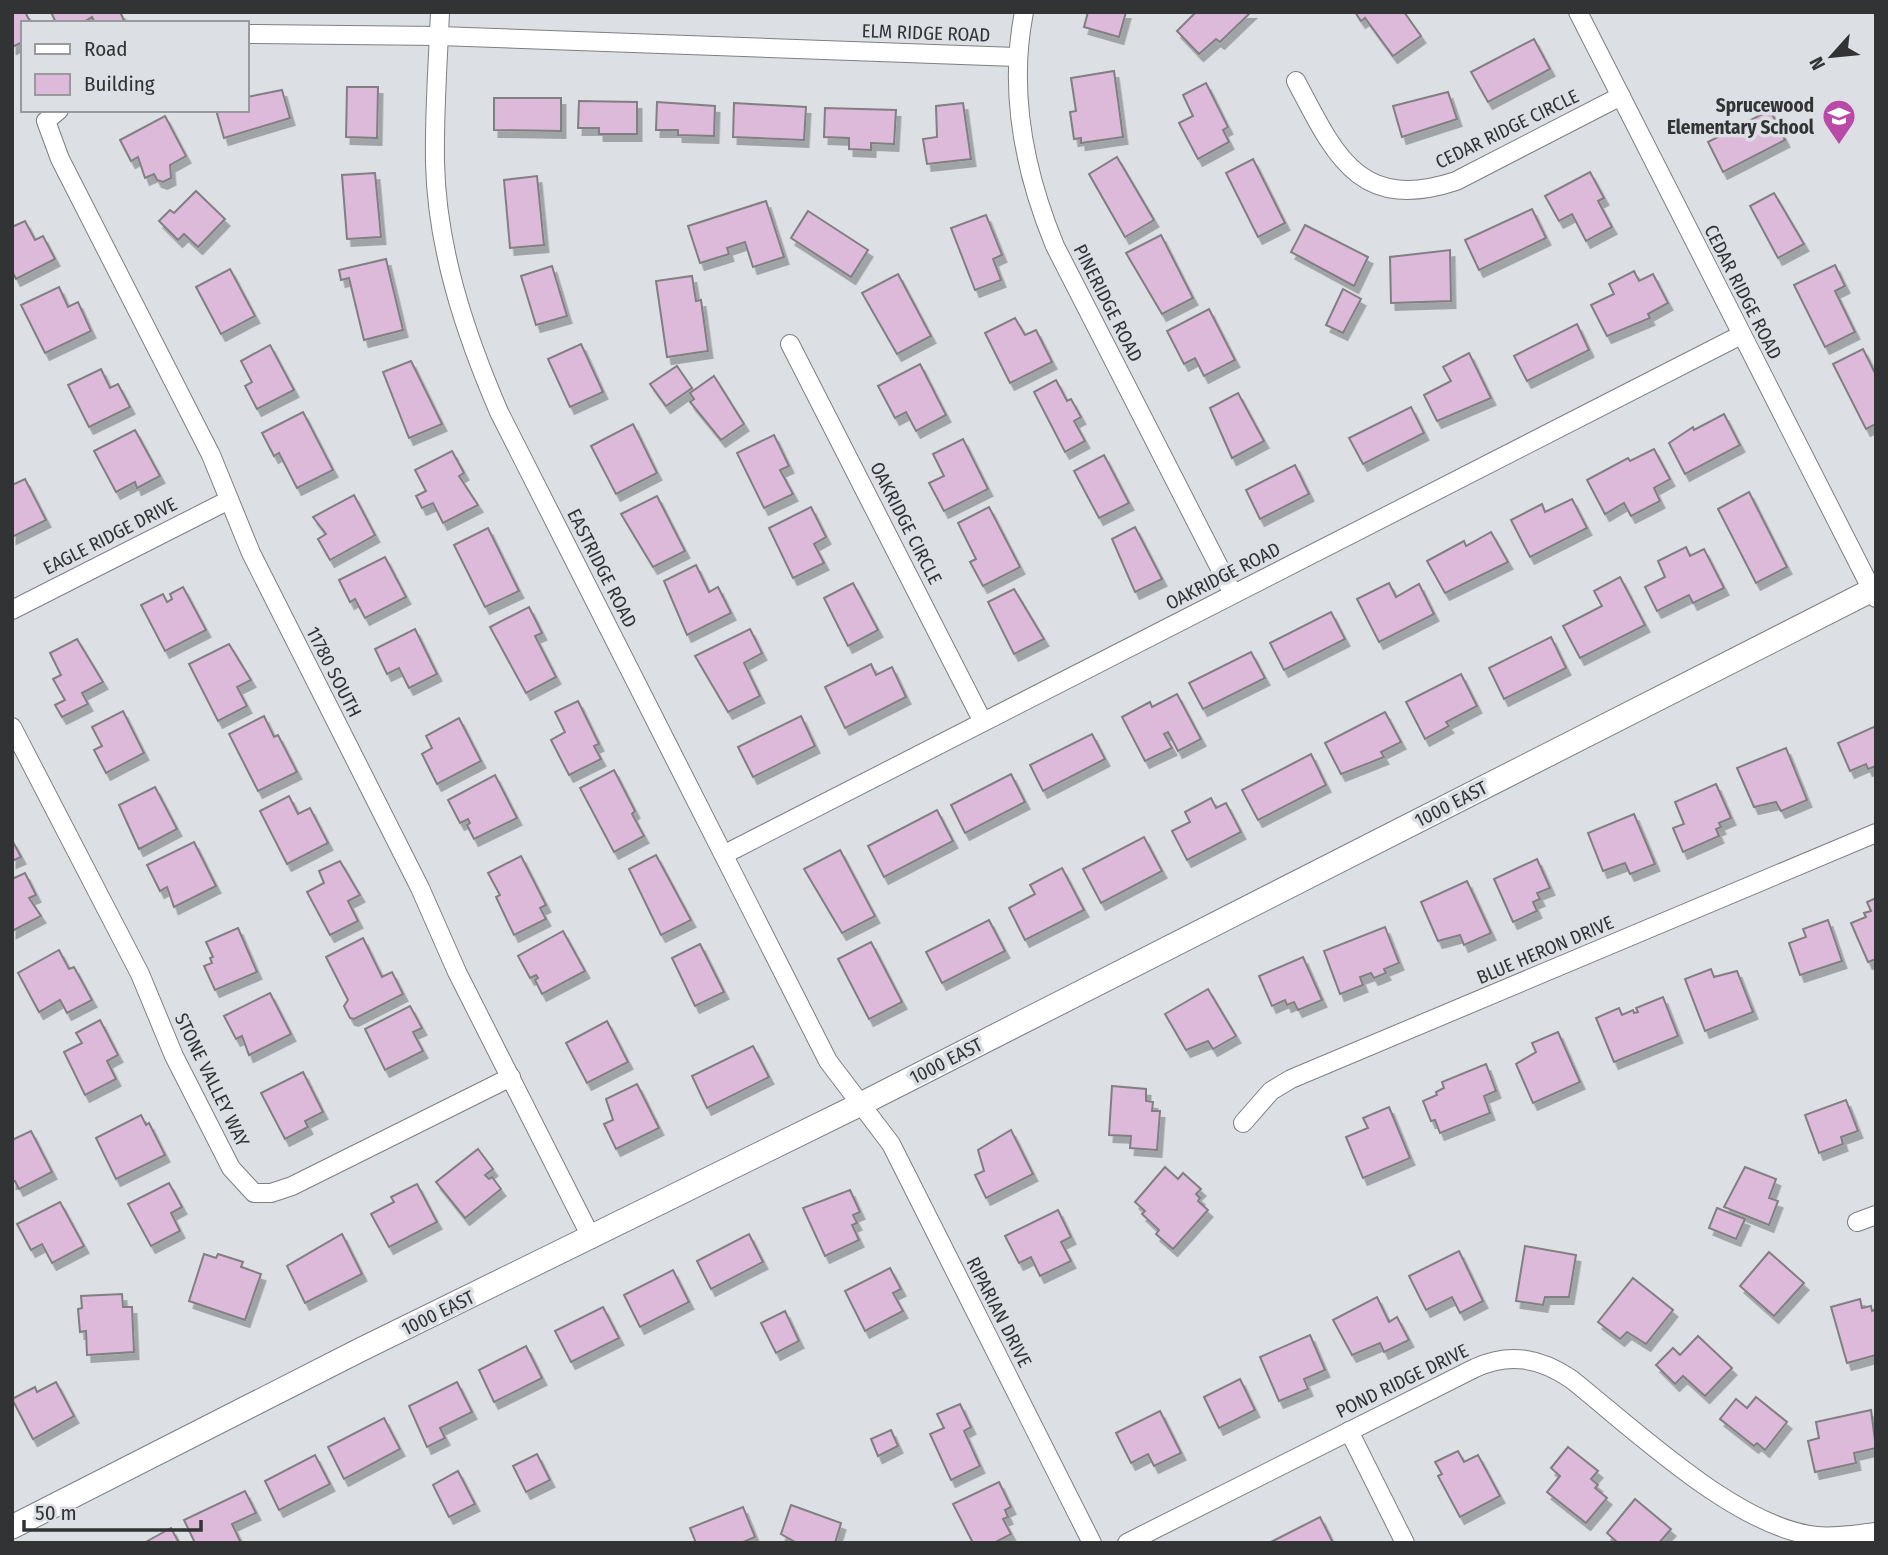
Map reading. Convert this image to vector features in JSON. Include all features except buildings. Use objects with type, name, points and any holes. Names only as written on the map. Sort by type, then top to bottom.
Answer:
[{"type":"street","name":"EASTRIDGE ROAD","points":[[440,12],[435,164],[452,279],[474,354],[499,412],[828,1061],[861,1104]]},
{"type":"street","name":"PINERIDGE ROAD","points":[[1024,12],[1016,57],[1024,155],[1036,201],[1055,246],[1233,594]]},
{"type":"street","name":"CEDAR RIDGE ROAD","points":[[1578,12],[1874,592]]},
{"type":"street","name":"ELM RIDGE ROAD","points":[[248,34],[439,36],[1016,57]]},
{"type":"street","name":"CEDAR RIDGE CIRCLE","points":[[1296,81],[1338,156],[1358,174],[1380,185],[1404,191],[1430,189],[1456,181],[1621,96]]},
{"type":"street","name":"11780 SOUTH","points":[[52,116],[60,159],[211,455],[227,501],[592,1239]]},
{"type":"street","name":"OAKRIDGE ROAD","points":[[724,854],[1741,335]]},
{"type":"street","name":"OAKRIDGE CIRCLE","points":[[790,344],[983,722]]},
{"type":"street","name":"EAGLE RIDGE DRIVE","points":[[12,610],[227,501]]},
{"type":"street","name":"1000 EAST","points":[[12,1527],[360,1350],[592,1239],[861,1104],[1874,592]]},
{"type":"street","name":"STONE VALLEY WAY","points":[[12,727],[140,974],[174,1056],[231,1168],[254,1193],[271,1193],[292,1186],[511,1077]]},
{"type":"street","name":"BLUE HERON DRIVE","points":[[1243,1123],[1271,1091],[1291,1079],[1876,833]]},
{"type":"street","name":"RIPARIAN DRIVE","points":[[861,1104],[891,1144],[1092,1543]]},
{"type":"street","points":[[1857,1222],[1876,1215]]},
{"type":"street","name":"POND RIDGE DRIVE","points":[[1127,1543],[1488,1362],[1517,1358],[1553,1367],[1571,1379],[1740,1509],[1790,1530],[1817,1536],[1876,1532]]},
{"type":"street","points":[[1349,1431],[1405,1543]]},
{"type":"place","name":"Sprucewood Elementary School","points":[[1839,146]]}]
